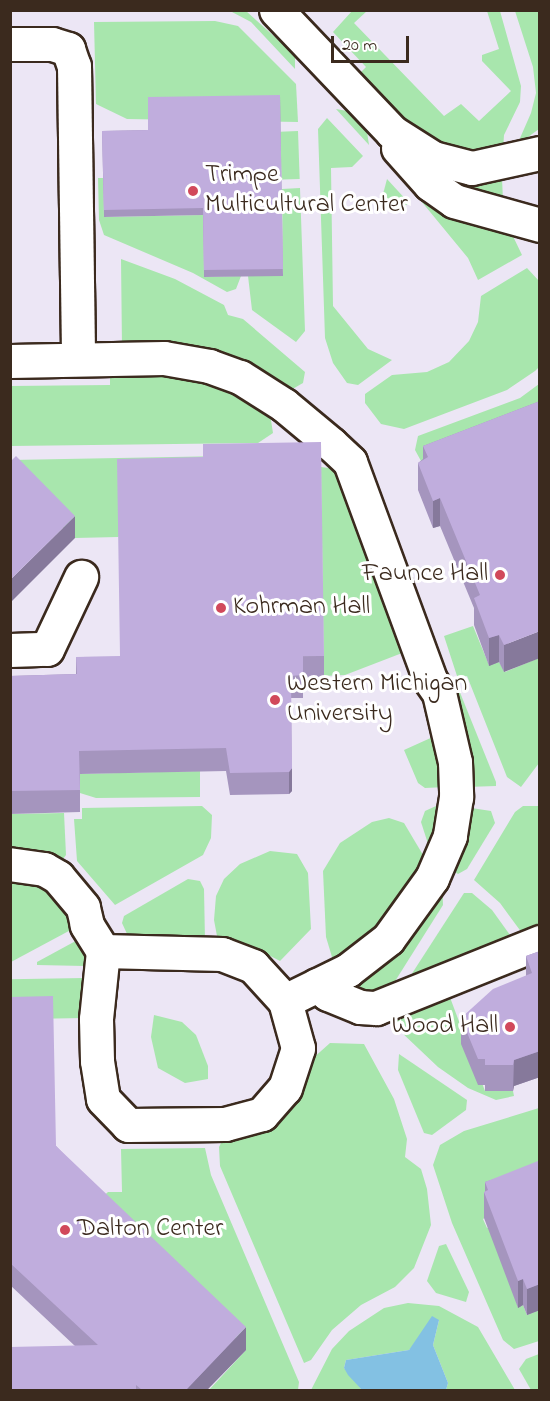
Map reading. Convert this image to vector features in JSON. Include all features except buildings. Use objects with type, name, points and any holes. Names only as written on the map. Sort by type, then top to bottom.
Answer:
[{"type":"street","points":[[276,10],[392,132],[433,159],[457,167],[485,167],[532,155]]},
{"type":"street","points":[[10,44],[52,44],[68,49],[74,66],[78,359]]},
{"type":"street","points":[[392,132],[394,143],[430,184],[454,201],[478,211],[539,225]]},
{"type":"street","points":[[10,360],[164,357],[209,366],[257,388],[332,444],[350,462],[430,680],[439,693],[456,762],[456,797],[450,836],[432,878],[388,939],[348,970],[285,1001]]},
{"type":"street","points":[[10,650],[47,649],[81,577]]},
{"type":"street","points":[[10,864],[44,869],[58,877],[83,907],[87,925],[104,951],[96,1019],[97,1061],[103,1099],[128,1125],[225,1124],[262,1114],[285,1088],[298,1048],[285,1001],[253,966],[222,954],[104,951]]},
{"type":"street","points":[[317,985],[353,1004],[376,1008],[540,942]]},
{"type":"shaded area","name":"Western Michigan University","points":[[11,11],[539,11],[539,1390],[11,1390]]},
{"type":"green space","points":[[71,11],[246,11],[295,57],[295,69],[251,22],[232,12]]},
{"type":"green space","points":[[352,11],[367,11],[354,23],[444,116],[461,104],[479,121],[511,91],[482,61],[482,55],[499,49],[487,11],[500,11],[521,86],[520,102],[504,135],[503,150],[466,155],[414,133],[359,74],[366,67],[333,32]]},
{"type":"green space","points":[[515,11],[540,11],[539,129],[517,145],[531,113],[536,93],[533,67]]},
{"type":"green space","points":[[215,21],[238,26],[296,84],[298,122],[127,119],[96,104],[94,22]]},
{"type":"green space","points":[[336,109],[347,111],[367,132],[369,145]]},
{"type":"green space","points":[[327,118],[363,156],[352,167],[331,168],[333,306],[368,349],[392,360],[358,385],[347,383],[333,363],[325,338],[318,129]]},
{"type":"green space","points":[[298,131],[300,179],[282,180],[280,132]]},
{"type":"green space","points":[[398,173],[510,230],[522,255],[478,280],[468,258]]},
{"type":"green space","points":[[98,178],[103,178],[104,217],[203,215],[204,277],[241,276],[236,289],[227,292],[193,273],[104,235],[99,220]]},
{"type":"green space","points":[[454,178],[502,178],[503,201],[455,186]]},
{"type":"green space","points":[[387,179],[409,203],[395,213],[382,198]]},
{"type":"green space","points":[[300,188],[305,331],[296,342],[252,310],[248,276],[283,276],[282,189]]},
{"type":"green space","points":[[121,259],[175,279],[224,305],[228,315],[243,319],[305,372],[303,383],[289,391],[122,348]]},
{"type":"green space","points":[[527,268],[539,281],[540,366],[507,390],[404,429],[381,424],[365,403],[365,394],[392,375],[427,372],[449,362],[469,341],[478,322],[481,296]]},
{"type":"green space","points":[[167,371],[220,381],[270,414],[273,433],[258,443],[11,446],[10,386],[110,385],[110,372]]},
{"type":"green space","points":[[539,384],[539,429],[427,472],[415,450],[418,436],[520,398]]},
{"type":"green space","points":[[226,456],[118,537],[75,538],[11,484],[11,460]]},
{"type":"green space","points":[[321,467],[336,469],[410,650],[345,675],[324,676]]},
{"type":"green space","points":[[473,626],[489,665],[499,662],[505,672],[539,658],[539,763],[521,787],[507,777],[467,676],[458,679],[444,636]]},
{"type":"green space","points":[[459,690],[496,786],[466,787],[449,693]]},
{"type":"green space","points":[[431,701],[446,787],[425,788],[418,783],[404,750],[435,736],[424,704]]},
{"type":"green space","points":[[200,771],[200,797],[96,798],[80,793],[79,774]]},
{"type":"green space","points":[[202,806],[212,815],[211,838],[203,855],[115,905],[77,861],[74,819],[82,819],[82,808]]},
{"type":"green space","points":[[436,806],[445,807],[430,850],[421,822],[425,811]]},
{"type":"green space","points":[[523,806],[539,806],[539,935],[522,933],[500,903],[474,880],[515,812]]},
{"type":"green space","points":[[465,807],[491,811],[495,823],[467,869],[458,874],[449,868]]},
{"type":"green space","points":[[64,813],[66,855],[60,863],[11,850],[10,814]]},
{"type":"green space","points":[[389,818],[404,823],[429,865],[413,894],[335,967],[326,937],[323,871],[340,843],[372,822]]},
{"type":"green space","points":[[270,851],[297,854],[308,873],[311,929],[280,961],[253,947],[217,936],[214,920],[216,896],[224,879],[240,864]]},
{"type":"green space","points":[[11,874],[41,880],[80,925],[11,962]]},
{"type":"green space","points":[[188,879],[200,881],[204,889],[205,941],[128,936],[122,923],[124,916]]},
{"type":"green space","points":[[442,882],[443,905],[387,994],[360,989],[356,979]]},
{"type":"green space","points":[[464,893],[472,893],[492,910],[515,942],[402,989]]},
{"type":"green space","points":[[83,937],[85,966],[37,965],[37,962]]},
{"type":"green space","points":[[84,978],[85,1018],[11,1019],[10,979]]},
{"type":"green space","points":[[448,992],[485,1091],[513,1091],[514,1096],[496,1100],[468,1088],[438,1067],[400,1031],[395,1015]]},
{"type":"green space","points":[[154,1015],[182,1022],[196,1035],[208,1066],[208,1079],[185,1083],[158,1068],[151,1037]]},
{"type":"green space","points":[[330,1043],[364,1044],[394,1099],[407,1139],[405,1157],[421,1169],[427,1189],[431,1225],[414,1268],[395,1287],[361,1305],[332,1330],[311,1360],[304,1363],[220,1166],[219,1147],[222,1141],[257,1131],[292,1102],[311,1060]]},
{"type":"green space","points":[[399,1054],[467,1100],[466,1110],[432,1135],[424,1133],[398,1070]]},
{"type":"green space","points":[[539,1108],[539,1186],[483,1219],[487,1228],[491,1226],[518,1307],[523,1305],[527,1315],[539,1310],[539,1341],[514,1349],[503,1340],[452,1223],[433,1165],[440,1145],[464,1131]]},
{"type":"green space","points":[[205,1148],[211,1175],[299,1382],[298,1390],[209,1390],[246,1350],[97,1202],[108,1192],[122,1192],[121,1149]]},
{"type":"green space","points":[[446,1244],[469,1292],[466,1302],[436,1293],[427,1281],[439,1246]]},
{"type":"green space","points":[[408,1303],[439,1306],[478,1327],[515,1390],[446,1390],[448,1383],[433,1345],[439,1320],[409,1350],[346,1360],[344,1368],[362,1390],[311,1390],[332,1349],[349,1331],[384,1308]]},
{"type":"green space","points":[[539,1354],[539,1390],[531,1390],[519,1369],[526,1359]]},
{"type":"water","points":[[432,1316],[439,1320],[433,1345],[448,1383],[446,1390],[362,1390],[348,1375],[344,1368],[346,1360],[409,1350]]},
{"type":"place","name":"Trimpe Multicultural Center","points":[[193,191]]},
{"type":"place","name":"Faunce Hall","points":[[500,575]]},
{"type":"place","name":"Kohrman Hall","points":[[221,608]]},
{"type":"place","name":"Western Michigan University","points":[[275,700]]},
{"type":"place","name":"Wood Hall","points":[[510,1027]]},
{"type":"place","name":"Dalton Center","points":[[65,1230]]}]
